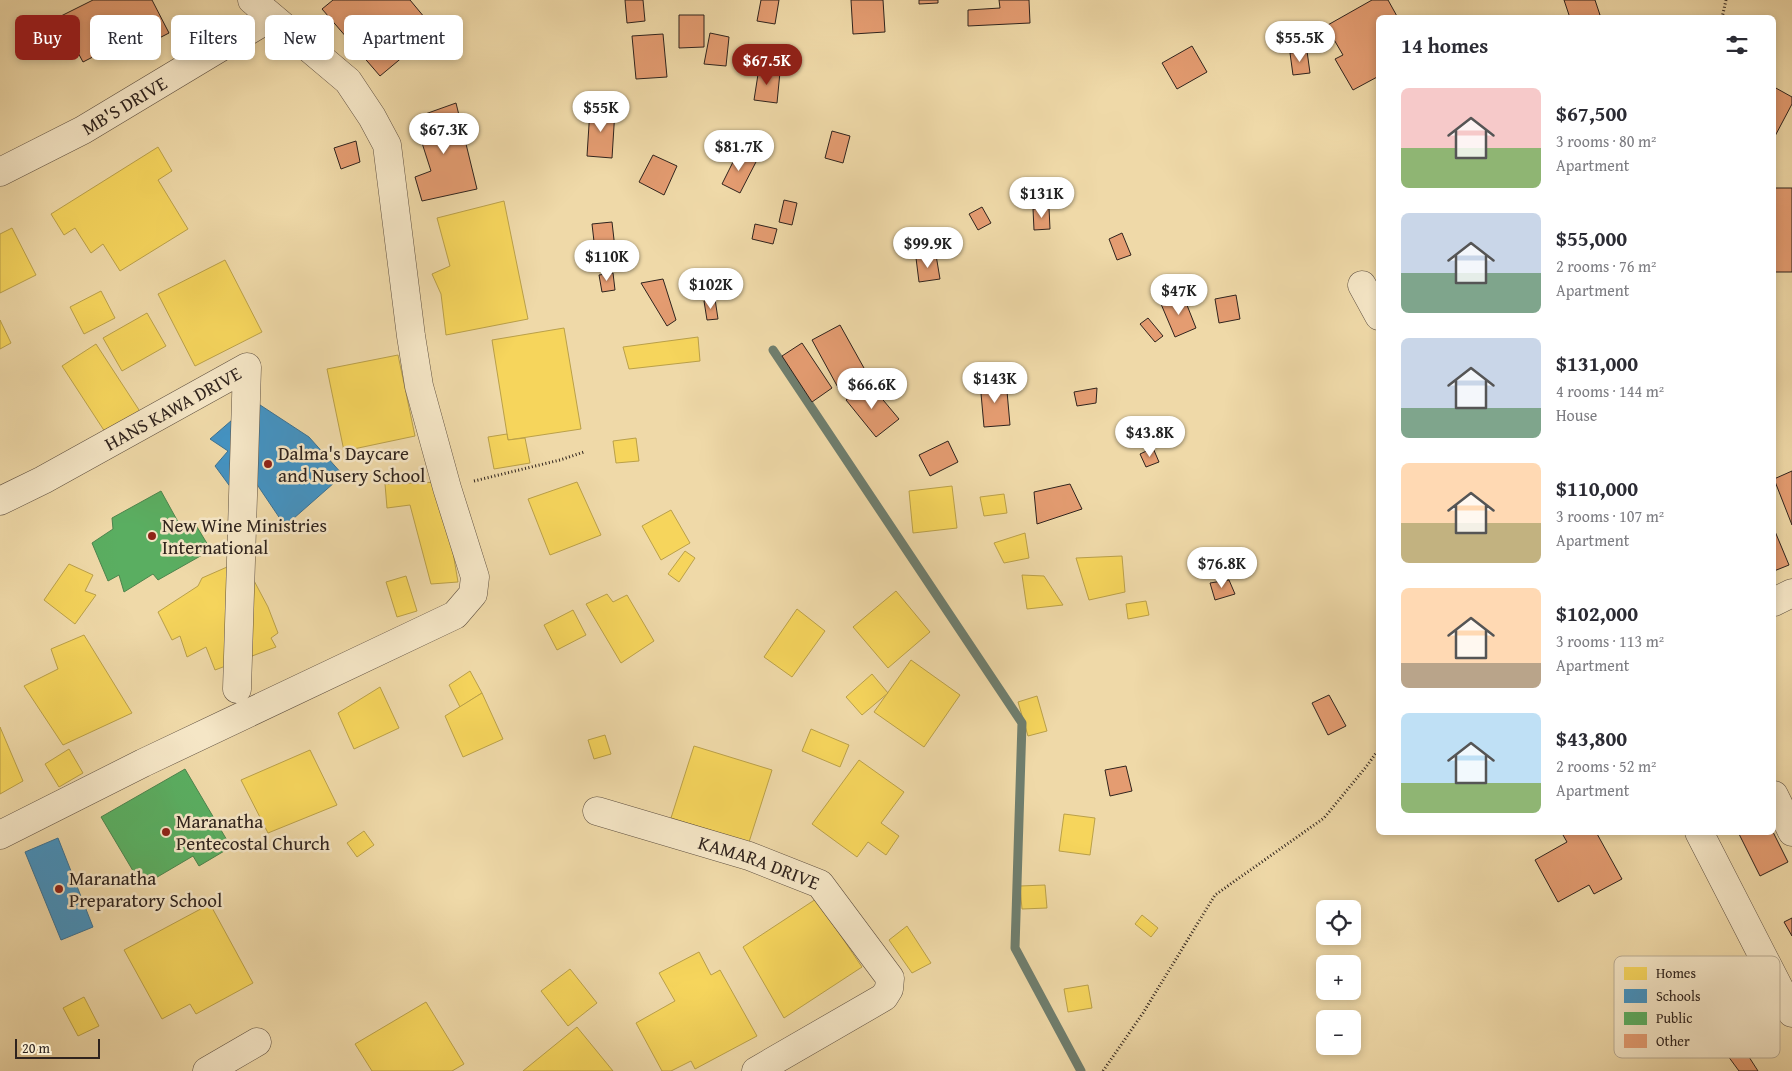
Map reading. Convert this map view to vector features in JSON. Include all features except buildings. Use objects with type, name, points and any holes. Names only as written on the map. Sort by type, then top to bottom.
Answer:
[{"type":"street","name":"MB'S DRIVE","points":[[0,172],[83,130],[262,8]]},
{"type":"street","points":[[0,835],[143,763],[455,615],[473,594],[475,577],[447,488],[419,386],[410,336],[387,145],[372,117],[348,81],[262,8]]},
{"type":"street","points":[[1362,285],[1376,311]]},
{"type":"street","name":"HANS KAWA DRIVE","points":[[0,501],[247,367],[237,690]]},
{"type":"street","points":[[1776,601],[1792,593]]},
{"type":"street","points":[[1776,799],[1792,832]]},
{"type":"street","name":"KAMARA DRIVE","points":[[596,811],[749,856],[820,884],[890,978],[889,989],[884,996],[756,1071]]},
{"type":"street","points":[[1701,835],[1763,956]]},
{"type":"street","points":[[1780,990],[1792,1013]]},
{"type":"street","points":[[207,1071],[257,1042]]},
{"type":"path","points":[[1723,15],[1726,0]]},
{"type":"path","points":[[447,488],[560,460],[584,452]]},
{"type":"path","points":[[1103,1071],[1143,1013],[1215,895],[1324,818],[1376,753]]},
{"type":"waterway","points":[[773,350],[1022,723],[1015,948],[1081,1071]]},
{"type":"place","name":"Dalma's Daycare and Nusery School","points":[[268,464]]},
{"type":"place","name":"New Wine Ministries International","points":[[152,536]]},
{"type":"place","name":"Maranatha Pentecostal Church","points":[[166,832]]},
{"type":"place","name":"Maranatha Preparatory School","points":[[59,889]]}]
